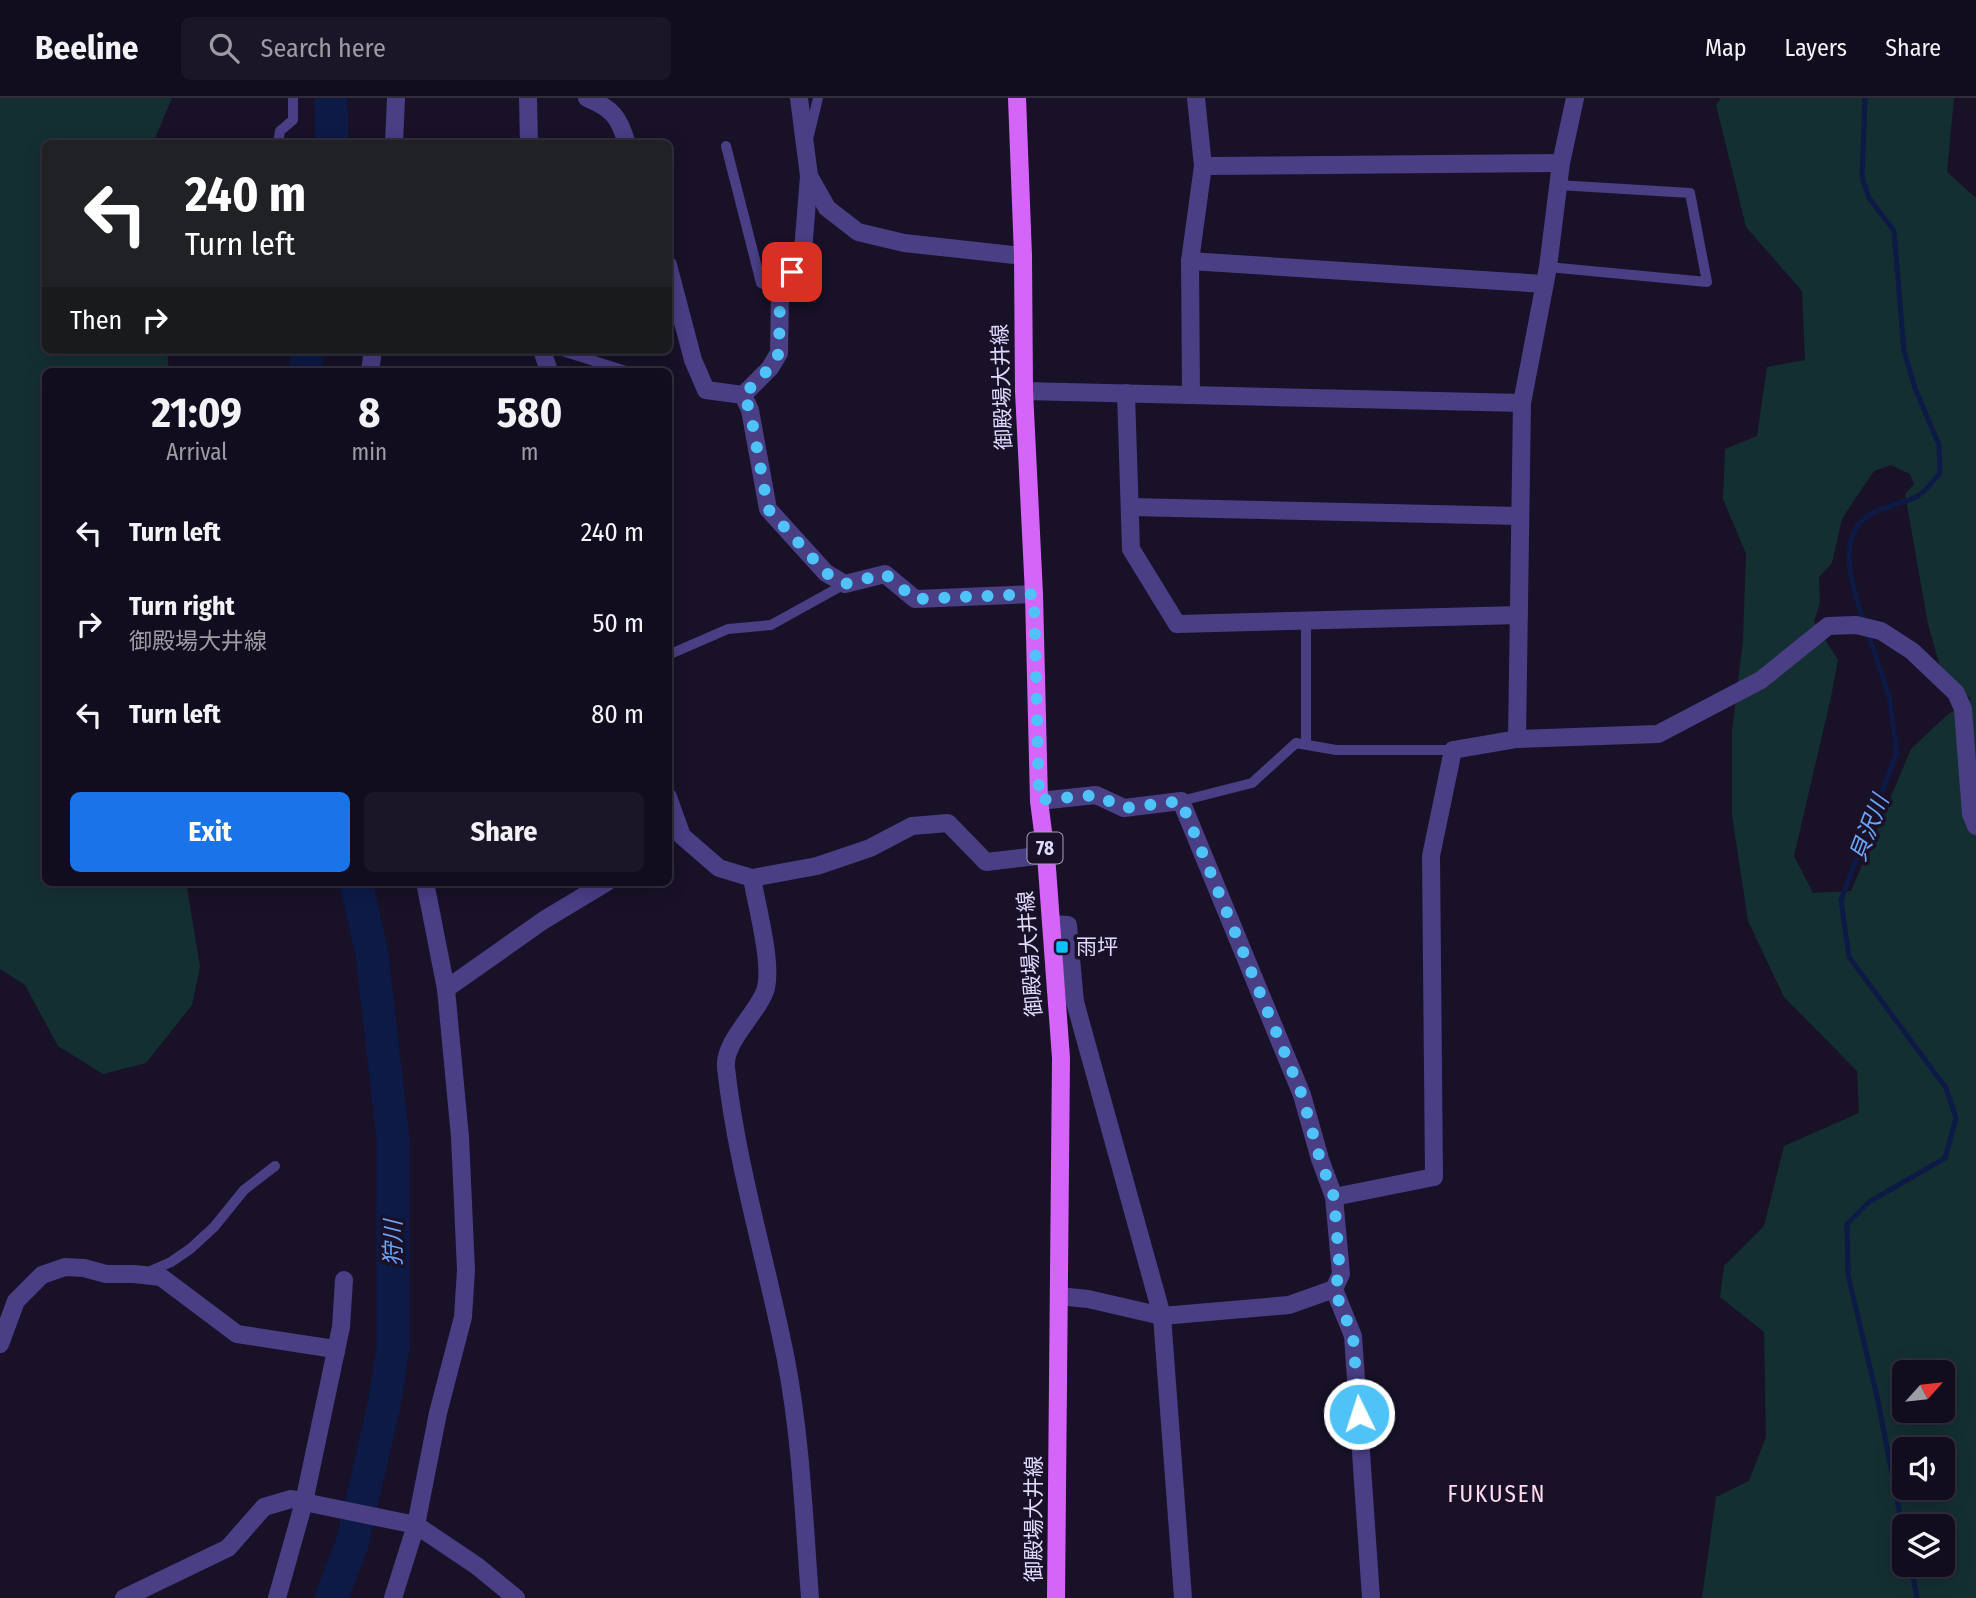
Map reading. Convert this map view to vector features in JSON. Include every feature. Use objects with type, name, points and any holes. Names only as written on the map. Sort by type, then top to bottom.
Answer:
[{"type":"main road","name":"御殿場大井線","points":[[1017,98],[1023,256],[1024,391],[1034,594],[1039,800],[1046,855],[1061,1058],[1056,1598]]},
{"type":"street","points":[[394,140],[396,98]]},
{"type":"street","points":[[528,98],[529,140]]},
{"type":"street","points":[[587,98],[602,104],[621,122],[626,140]]},
{"type":"street","points":[[743,395],[770,368],[779,353],[780,292],[803,251],[809,176],[799,98]]},
{"type":"street","points":[[1191,395],[1190,261],[1203,166],[1196,98]]},
{"type":"street","points":[[1517,739],[1522,403],[1546,275],[1561,163],[1575,98]]},
{"type":"street","points":[[1203,166],[1561,163]]},
{"type":"street","points":[[809,176],[827,208],[858,232],[904,243],[1023,256]]},
{"type":"street","points":[[1190,261],[1546,275]]},
{"type":"street","points":[[672,280],[693,360],[706,390],[743,395]]},
{"type":"street","points":[[1024,391],[1522,403]]},
{"type":"street","points":[[1126,393],[1131,549],[1177,624],[1519,615]]},
{"type":"street","points":[[743,395],[750,410],[768,509],[826,573],[845,584],[885,574],[915,599],[1034,594]]},
{"type":"street","points":[[1129,507],[1520,516]]},
{"type":"street","points":[[1334,1197],[1434,1177],[1431,856],[1453,750],[1517,739],[1658,734],[1760,680],[1828,626],[1856,625],[1881,631],[1912,651],[1956,693],[1963,709],[1970,814],[1976,826]]},
{"type":"street","points":[[1039,800],[1096,795],[1124,808],[1181,801],[1302,1095],[1334,1197],[1340,1273],[1334,1289],[1353,1336],[1371,1598]]},
{"type":"street","points":[[672,822],[675,841],[719,868],[752,878],[817,866],[870,848],[912,826],[948,823],[986,862],[1046,855]]},
{"type":"street","points":[[752,878],[767,969],[765,990],[738,1033],[725,1064],[744,1172],[786,1363],[797,1434],[810,1598]]},
{"type":"street","points":[[393,1598],[416,1525],[438,1413],[463,1317],[466,1270],[460,1137],[446,989],[426,886]]},
{"type":"street","points":[[446,989],[544,920],[600,886]]},
{"type":"street","points":[[1051,924],[1068,925],[1075,1002],[1162,1316],[1184,1598]]},
{"type":"street","points":[[0,1344],[16,1301],[42,1275],[65,1267],[84,1268],[106,1274],[161,1277],[237,1334],[328,1348],[336,1352]]},
{"type":"street","points":[[277,1598],[304,1502],[336,1352],[341,1327],[344,1280]]},
{"type":"street","points":[[1059,1296],[1088,1299],[1162,1316],[1289,1305],[1334,1289]]},
{"type":"street","points":[[124,1598],[228,1548],[264,1507],[291,1499],[416,1525],[477,1566],[516,1598]]},
{"type":"lane","points":[[279,140],[280,131],[293,120],[293,98]]},
{"type":"lane","points":[[806,149],[818,98]]},
{"type":"lane","points":[[726,146],[761,284],[780,292]]},
{"type":"lane","points":[[1546,275],[1707,282],[1690,193],[1558,186]]},
{"type":"lane","points":[[572,354],[616,368]]},
{"type":"lane","points":[[672,654],[728,628],[771,625],[845,584]]},
{"type":"lane","points":[[1306,620],[1306,744]]},
{"type":"lane","points":[[1181,801],[1252,783],[1296,743],[1336,750],[1453,750]]},
{"type":"lane","points":[[143,1275],[171,1262],[190,1249],[214,1227],[244,1190],[275,1166]]},
{"type":"green space","points":[[0,98],[172,98],[154,140],[42,140],[42,354],[167,354],[169,368],[42,368],[42,886],[187,886],[200,967],[192,1005],[146,1063],[103,1074],[58,1046],[25,985],[0,969]]},
{"type":"green space","points":[[1721,98],[1954,98],[1947,172],[1976,198],[1976,1598],[1702,1598],[1716,1497],[1749,1481],[1766,1437],[1764,1332],[1720,1297],[1724,1266],[1764,1226],[1784,1146],[1859,1113],[1857,1071],[1784,997],[1748,921],[1732,815],[1732,732],[1743,640],[1746,554],[1723,499],[1725,449],[1757,436],[1767,367],[1805,360],[1802,291],[1746,227],[1716,105]],"holes":[[[1891,465],[1910,474],[1914,484],[1905,494],[1928,624],[1941,670],[1971,699],[1946,716],[1911,749],[1851,891],[1813,893],[1794,856],[1838,660],[1814,622],[1820,602],[1819,577],[1832,563],[1842,519],[1874,471]]]},
{"type":"waterway","name":"狩川","points":[[331,98],[332,140]]},
{"type":"waterway","name":"貝沢川","points":[[1865,98],[1862,177],[1869,198],[1894,231],[1904,351],[1915,388],[1939,445],[1940,473],[1918,496],[1875,512],[1855,530],[1849,556],[1850,570],[1865,624]]},
{"type":"waterway","name":"狩川","points":[[305,368],[307,354]]},
{"type":"waterway","name":"貝沢川","points":[[1868,633],[1889,696],[1897,752],[1841,900],[1849,957],[1946,1088],[1956,1118],[1945,1158],[1869,1202],[1847,1224],[1848,1275],[1878,1401],[1900,1514]]},
{"type":"waterway","name":"狩川","points":[[331,1598],[352,1544],[384,1405],[393,1349],[393,1139],[372,954],[357,886]]},
{"type":"waterway","name":"貝沢川","points":[[1913,1577],[1917,1598]]},
{"type":"place","name":"雨坪","points":[[1062,947]]},
{"type":"district","name":"FUKUSEN","points":[[1497,1494]]},
{"type":"route","points":[[792,272],[780,292],[779,353],[770,368],[743,395],[750,410],[768,509],[826,573],[845,584],[885,574],[915,599],[1034,594],[1039,800],[1096,795],[1124,808],[1181,801],[1302,1095],[1334,1197],[1340,1273],[1334,1289],[1353,1336],[1359,1414]]}]
